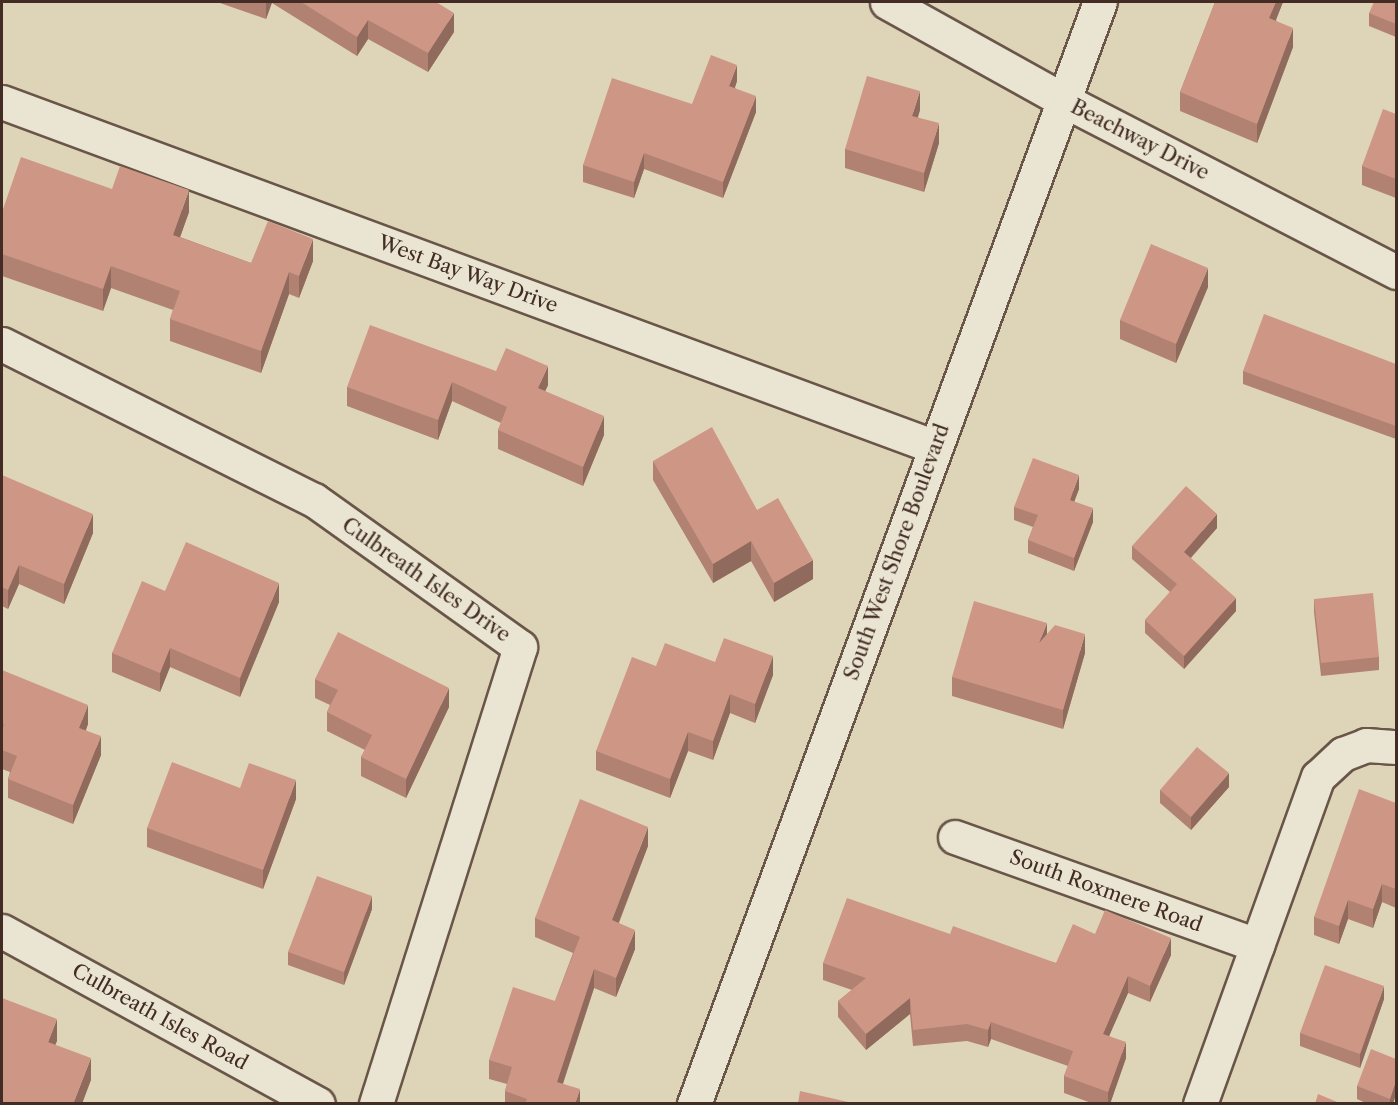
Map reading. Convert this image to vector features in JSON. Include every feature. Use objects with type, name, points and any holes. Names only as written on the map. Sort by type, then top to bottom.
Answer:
[{"type":"street","name":"Beachway Drive","points":[[887,2],[1063,100],[1396,272]]},
{"type":"street","name":"South West Shore Boulevard","points":[[694,1104],[1100,2]]},
{"type":"street","name":"West Bay Way Drive","points":[[2,102],[935,447]]},
{"type":"street","name":"Culbreath Isles Drive","points":[[2,344],[314,500],[520,646],[376,1104]]},
{"type":"street","points":[[1200,1104],[1318,777],[1344,754],[1366,745],[1396,747]]},
{"type":"street","name":"South Roxmere Road","points":[[955,837],[1257,945]]},
{"type":"street","name":"Culbreath Isles Road","points":[[2,931],[318,1104]]},
{"type":"building","points":[[301,2],[436,2],[454,13],[428,53],[368,20],[357,37]]},
{"type":"building","points":[[1215,2],[1276,2],[1269,18],[1293,28],[1257,124],[1180,92]]},
{"type":"building","points":[[1374,2],[1396,2],[1396,24],[1369,13]]},
{"type":"building","points":[[711,55],[737,65],[729,86],[756,96],[723,182],[644,153],[634,182],[583,165],[612,78],[692,104]]},
{"type":"building","points":[[867,76],[920,91],[912,116],[939,123],[924,173],[845,149]]},
{"type":"building","points":[[1383,109],[1396,114],[1396,179],[1362,166]]},
{"type":"building","points":[[21,157],[112,189],[120,166],[189,190],[173,235],[251,263],[268,221],[313,239],[299,276],[289,272],[261,351],[170,319],[180,291],[111,266],[103,289],[2,254],[2,212]]},
{"type":"building","points":[[1151,244],[1208,268],[1176,344],[1120,320]]},
{"type":"building","points":[[1264,314],[1396,364],[1396,426],[1243,371]]},
{"type":"building","points":[[370,325],[496,371],[506,348],[548,366],[538,388],[604,416],[583,467],[498,430],[507,407],[452,382],[438,420],[347,387]]},
{"type":"building","points":[[712,427],[757,510],[778,498],[813,560],[774,583],[751,541],[713,564],[653,461]]},
{"type":"building","points":[[1033,458],[1079,475],[1070,500],[1093,508],[1074,558],[1028,540],[1038,515],[1014,507]]},
{"type":"building","points":[[2,475],[93,514],[64,584],[19,565],[8,590],[2,587]]},
{"type":"building","points":[[1186,486],[1217,514],[1184,552],[1236,598],[1184,656],[1145,620],[1177,584],[1132,546]]},
{"type":"building","points":[[186,542],[279,583],[240,678],[170,648],[160,673],[112,653],[142,581],[165,591]]},
{"type":"building","points":[[1373,593],[1379,657],[1321,663],[1314,599]]},
{"type":"building","points":[[974,601],[1047,623],[1039,643],[1055,625],[1085,634],[1063,710],[952,677]]},
{"type":"building","points":[[338,632],[449,688],[406,779],[361,757],[372,735],[327,712],[338,690],[315,679]]},
{"type":"building","points":[[724,638],[773,656],[755,704],[730,694],[713,741],[688,732],[670,779],[596,751],[632,657],[656,666],[665,643],[715,662]]},
{"type":"building","points":[[2,670],[88,705],[79,728],[101,736],[73,805],[8,779],[17,756],[2,750],[4,724],[2,723]]},
{"type":"building","points":[[1197,747],[1229,773],[1191,817],[1160,790]]},
{"type":"building","points":[[172,762],[240,788],[249,763],[296,780],[263,870],[147,828]]},
{"type":"building","points":[[1359,789],[1396,803],[1396,889],[1382,884],[1373,909],[1348,900],[1339,926],[1314,917]]},
{"type":"building","points":[[580,799],[648,827],[612,920],[635,930],[616,978],[594,969],[557,1082],[580,1089],[575,1104],[525,1104],[527,1099],[505,1091],[512,1067],[489,1060],[513,987],[555,1001],[580,937],[535,918]]},
{"type":"building","points":[[317,876],[372,896],[344,972],[288,952]]},
{"type":"building","points":[[847,898],[950,934],[953,926],[1056,963],[1073,924],[1095,934],[1105,910],[1171,938],[1150,986],[1128,976],[1103,1034],[1126,1042],[1108,1092],[1064,1076],[1073,1051],[991,1022],[988,1030],[967,1024],[913,1030],[910,998],[866,1034],[838,1001],[866,978],[823,963]]},
{"type":"building","points":[[1325,965],[1384,986],[1360,1054],[1300,1033]]},
{"type":"building","points":[[2,998],[57,1019],[48,1042],[91,1058],[73,1104],[2,1104]]},
{"type":"building","points":[[1371,1049],[1396,1059],[1396,1081],[1390,1099],[1357,1086]]},
{"type":"building","points":[[800,1091],[857,1104],[798,1104]]},
{"type":"building","points":[[1318,1094],[1342,1104],[1315,1104]]}]
